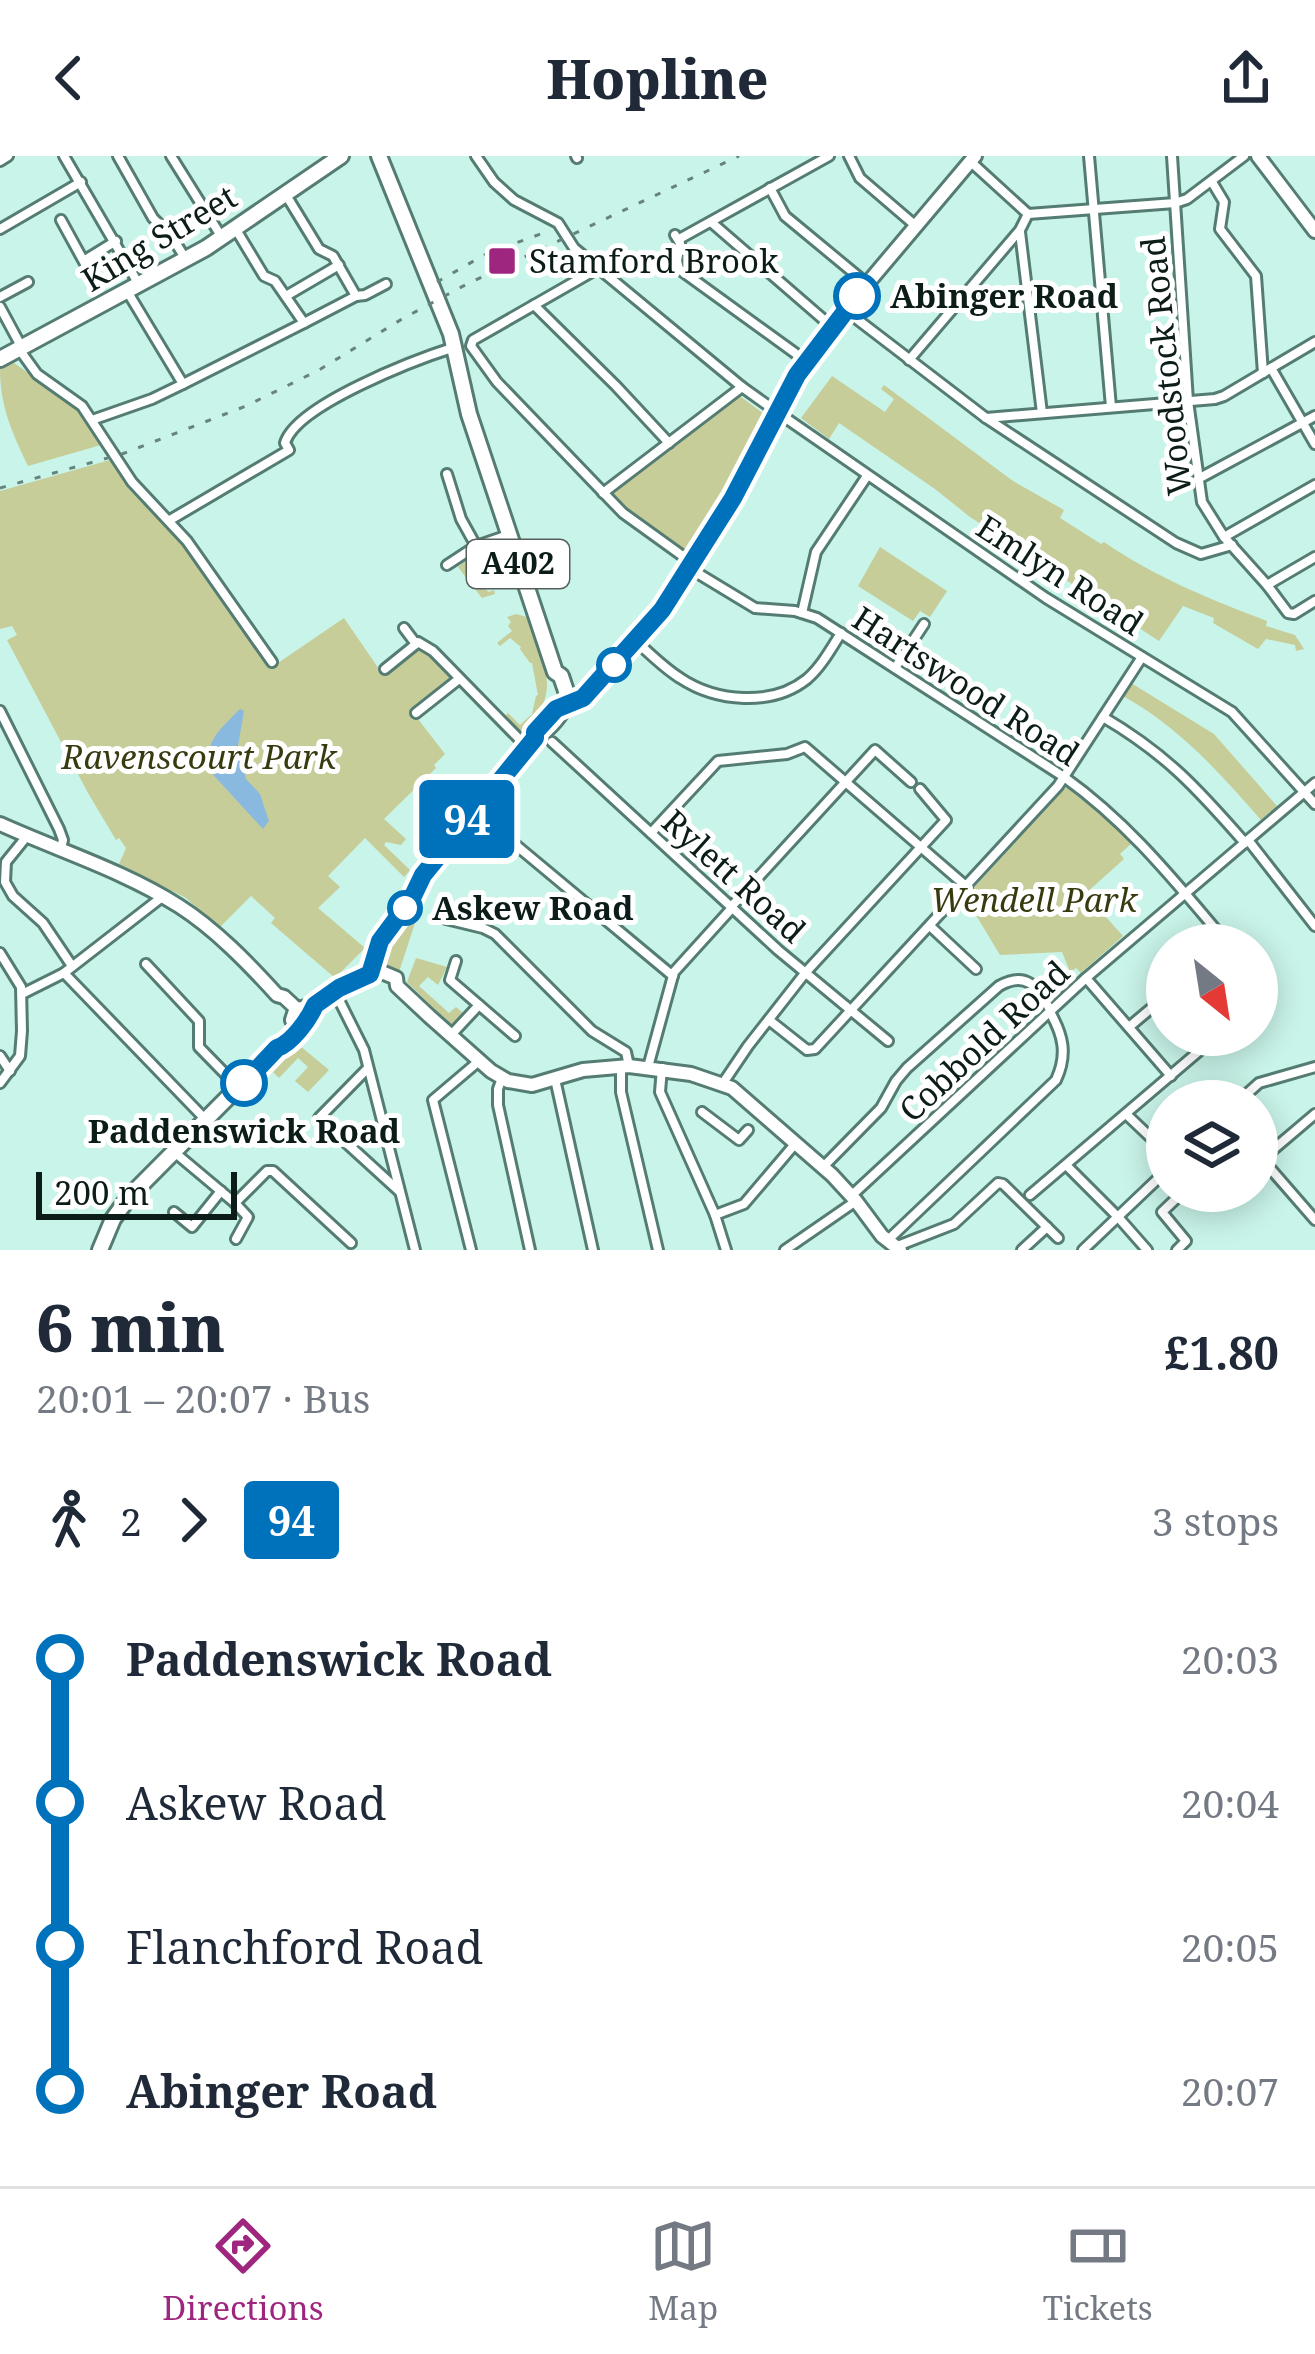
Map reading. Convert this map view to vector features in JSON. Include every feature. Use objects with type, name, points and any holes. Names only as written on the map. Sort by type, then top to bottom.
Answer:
[{"type":"main road","name":"King Street","points":[[0,358],[206,248],[341,156]]},
{"type":"main road","name":"A402","points":[[379,156],[455,347],[469,414],[564,704]]},
{"type":"main road","points":[[1258,156],[1315,231]]},
{"type":"main road","points":[[101,1247],[129,1197],[285,1045],[301,1015],[366,969],[368,953],[412,898],[423,875],[535,732],[564,704],[583,698],[652,622],[743,480],[808,360],[973,159]]},
{"type":"main road","points":[[0,824],[104,867],[183,908],[277,994],[277,1002],[301,1015]]},
{"type":"main road","points":[[366,969],[396,978],[397,986],[502,1078],[528,1085],[584,1070],[625,1066],[723,1083],[745,1096],[760,1116],[824,1167],[892,1246]]},
{"type":"street","points":[[0,161],[8,156]]},
{"type":"street","points":[[64,156],[116,241],[133,288],[183,384]]},
{"type":"street","points":[[118,156],[153,218],[174,239],[185,259]]},
{"type":"street","points":[[171,156],[304,323]]},
{"type":"street","name":"Emlyn Road","points":[[476,156],[504,193],[557,223],[597,269],[742,388],[1034,591],[1232,712],[1315,804]]},
{"type":"street","points":[[808,360],[679,269],[678,236],[829,156]]},
{"type":"street","points":[[849,156],[860,178],[916,226]]},
{"type":"street","points":[[1089,156],[1111,407]]},
{"type":"street","name":"Woodstock Road","points":[[1172,156],[1188,400],[1206,512],[1288,614],[1315,602]]},
{"type":"street","points":[[1028,214],[1175,203],[1244,156]]},
{"type":"street","points":[[973,159],[1028,214]]},
{"type":"street","points":[[0,229],[80,182]]},
{"type":"street","points":[[1212,182],[1223,202],[1220,229],[1256,276],[1267,371],[1315,444]]},
{"type":"street","points":[[770,188],[785,215],[867,284]]},
{"type":"street","points":[[285,193],[319,249],[329,253],[356,296]]},
{"type":"street","points":[[909,360],[1028,214]]},
{"type":"street","points":[[61,220],[89,271]]},
{"type":"street","points":[[711,222],[832,327]]},
{"type":"street","points":[[1019,230],[1042,413]]},
{"type":"street","points":[[85,260],[116,241]]},
{"type":"street","points":[[286,296],[338,265]]},
{"type":"street","points":[[597,269],[534,305],[668,442]]},
{"type":"street","points":[[0,297],[28,282]]},
{"type":"street","points":[[92,420],[152,399],[386,284]]},
{"type":"street","name":"Hartswood Road","points":[[534,305],[471,342],[471,347],[496,382],[623,513],[755,608],[817,618],[1064,777],[1120,820],[1211,924]]},
{"type":"street","points":[[0,307],[37,374],[76,400],[272,662]]},
{"type":"street","points":[[845,310],[986,418],[1176,543],[1201,554],[1232,545]]},
{"type":"street","points":[[986,418],[1224,396],[1315,343]]},
{"type":"street","points":[[170,520],[289,450],[287,435],[311,413],[389,370],[455,347]]},
{"type":"street","points":[[603,493],[742,388]]},
{"type":"street","points":[[1198,479],[1315,416]]},
{"type":"street","points":[[447,474],[461,519],[476,546]]},
{"type":"street","points":[[802,613],[817,552],[868,475]]},
{"type":"street","points":[[1224,536],[1315,485]]},
{"type":"street","points":[[447,565],[476,546],[508,535]]},
{"type":"street","points":[[1267,585],[1315,557]]},
{"type":"street","points":[[895,668],[924,624]]},
{"type":"street","points":[[404,628],[416,644]]},
{"type":"street","points":[[636,641],[694,686],[762,698],[784,693],[808,678],[842,633]]},
{"type":"street","points":[[385,669],[418,642],[531,742]]},
{"type":"street","points":[[769,1019],[811,1051],[1064,777],[1142,657]]},
{"type":"street","points":[[416,713],[459,680]]},
{"type":"street","points":[[0,711],[59,829],[61,850]]},
{"type":"street","points":[[1102,717],[1174,766],[1246,842],[1311,921]]},
{"type":"street","name":"Rylett Road","points":[[552,742],[731,907],[887,1041]]},
{"type":"street","points":[[651,833],[722,759],[787,754],[805,747],[967,887]]},
{"type":"street","points":[[726,1250],[660,1092],[655,1068],[673,976],[694,947],[875,750],[910,782]]},
{"type":"street","name":"Cobbold Road","points":[[785,1250],[854,1198],[1086,978],[1315,783]]},
{"type":"street","points":[[723,1083],[806,972],[946,820],[920,789]]},
{"type":"street","points":[[473,811],[673,976]]},
{"type":"street","points":[[27,836],[3,873],[13,896],[43,923],[68,970],[206,1120]]},
{"type":"street","points":[[22,994],[68,970],[162,897]]},
{"type":"street","points":[[446,919],[483,928],[502,939],[592,1031],[626,1052],[621,1092],[658,1250]]},
{"type":"street","points":[[930,926],[976,969]]},
{"type":"street","points":[[0,953],[22,994],[22,1051],[0,1084]]},
{"type":"street","points":[[456,962],[450,980],[515,1036]]},
{"type":"street","points":[[146,964],[199,1021],[199,1047],[239,1088]]},
{"type":"street","points":[[1086,978],[1171,1076]]},
{"type":"street","points":[[824,1167],[881,1108],[903,1072],[999,986],[1017,979],[1038,990],[1064,1048],[1056,1080],[892,1246]]},
{"type":"street","points":[[337,990],[364,1049],[415,1250]]},
{"type":"street","points":[[451,1035],[479,1005]]},
{"type":"street","points":[[1130,1027],[1146,1013]]},
{"type":"street","points":[[0,1055],[10,1071]]},
{"type":"street","points":[[1030,1195],[1194,1056]]},
{"type":"street","points":[[471,1250],[434,1100],[479,1060]]},
{"type":"street","points":[[368,1068],[319,1118],[399,1192]]},
{"type":"street","points":[[1272,1080],[1314,1070]]},
{"type":"street","points":[[502,1078],[498,1105],[530,1250]]},
{"type":"street","points":[[555,1079],[593,1250]]},
{"type":"street","points":[[702,1112],[739,1140],[748,1130]]},
{"type":"street","points":[[1126,1114],[1146,1133]]},
{"type":"street","points":[[1315,1114],[1262,1159],[1315,1220]]},
{"type":"street","points":[[715,1215],[745,1204],[796,1143]]},
{"type":"street","points":[[173,1151],[248,1217],[236,1239]]},
{"type":"street","points":[[1066,1165],[1148,1250]]},
{"type":"street","points":[[235,1203],[273,1171],[351,1243]]},
{"type":"street","points":[[892,1246],[959,1221],[998,1183],[1070,1250]]},
{"type":"street","points":[[1084,1250],[1146,1190]]},
{"type":"street","points":[[174,1212],[192,1227],[220,1192]]},
{"type":"street","points":[[1162,1212],[1194,1250]]},
{"type":"street","points":[[1022,1250],[1047,1227]]},
{"type":"street","points":[[1177,1250],[1186,1241]]},
{"type":"green space","points":[[14,363],[73,404],[101,445],[28,466],[2,395],[0,369]]},
{"type":"green space","points":[[832,376],[885,412],[894,399],[881,389],[884,385],[1013,481],[1064,510],[1060,518],[1101,544],[1267,621],[1266,626],[1295,635],[1304,649],[1296,651],[1295,645],[1266,639],[1258,649],[1213,623],[1214,618],[1183,606],[1159,641],[970,517],[839,423],[829,439],[801,418]]},
{"type":"green space","points":[[737,394],[768,417],[729,490],[685,554],[607,492]]},
{"type":"green space","name":"Ravenscourt Park","points":[[110,460],[129,489],[184,546],[268,665],[344,618],[383,675],[420,646],[451,679],[411,710],[445,754],[384,819],[406,839],[401,845],[384,845],[410,870],[404,877],[365,838],[328,876],[340,887],[318,908],[365,948],[335,978],[271,923],[275,918],[251,896],[219,928],[186,898],[119,864],[126,848],[116,840],[88,793],[7,640],[17,635],[12,626],[0,629],[0,491]]},
{"type":"green space","points":[[499,544],[507,560],[487,570],[483,562],[475,566],[488,592],[495,594],[482,598],[458,567],[475,553]]},
{"type":"green space","points":[[880,547],[947,591],[930,617],[920,611],[913,621],[858,586]]},
{"type":"green space","points":[[507,617],[527,617],[547,678],[543,704],[522,735],[504,717],[508,713],[520,725],[532,714],[538,695],[532,663],[510,638],[500,646],[497,643],[512,631]]},
{"type":"green space","points":[[1131,683],[1214,734],[1277,806],[1261,820],[1180,736],[1123,696]]},
{"type":"green space","name":"Wendell Park","points":[[1066,787],[1132,843],[1120,854],[1124,859],[1085,894],[1123,936],[1081,973],[1076,968],[1070,972],[1062,952],[1000,955],[965,897]]},
{"type":"green space","points":[[408,920],[415,923],[398,975],[380,962],[385,947]]},
{"type":"green space","points":[[416,958],[447,967],[438,985],[428,977],[419,986],[449,1013],[456,1007],[463,1013],[451,1026],[407,982]]},
{"type":"green space","points":[[299,1045],[329,1070],[308,1092],[295,1081],[308,1067],[298,1058],[279,1078],[273,1072]]},
{"type":"water","points":[[240,709],[244,711],[238,746],[246,779],[260,794],[269,821],[263,829],[207,768],[212,742]]},
{"type":"railway","points":[[0,488],[122,454],[246,406],[319,370],[467,284],[739,156]]},
{"type":"railway","points":[[437,282],[486,254],[546,232]]},
{"type":"bus line","name":"94","points":[[244,1083],[291,1039],[315,1005],[370,974],[380,941],[450,838],[556,709],[583,698],[652,622],[720,520],[797,375],[857,296]]},
{"type":"place","name":"Stamford Brook","points":[[502,261]]},
{"type":"place","name":"Abinger Road","points":[[857,296]]},
{"type":"place","name":"Askew Road","points":[[405,908]]},
{"type":"place","name":"Paddenswick Road","points":[[244,1083]]}]
